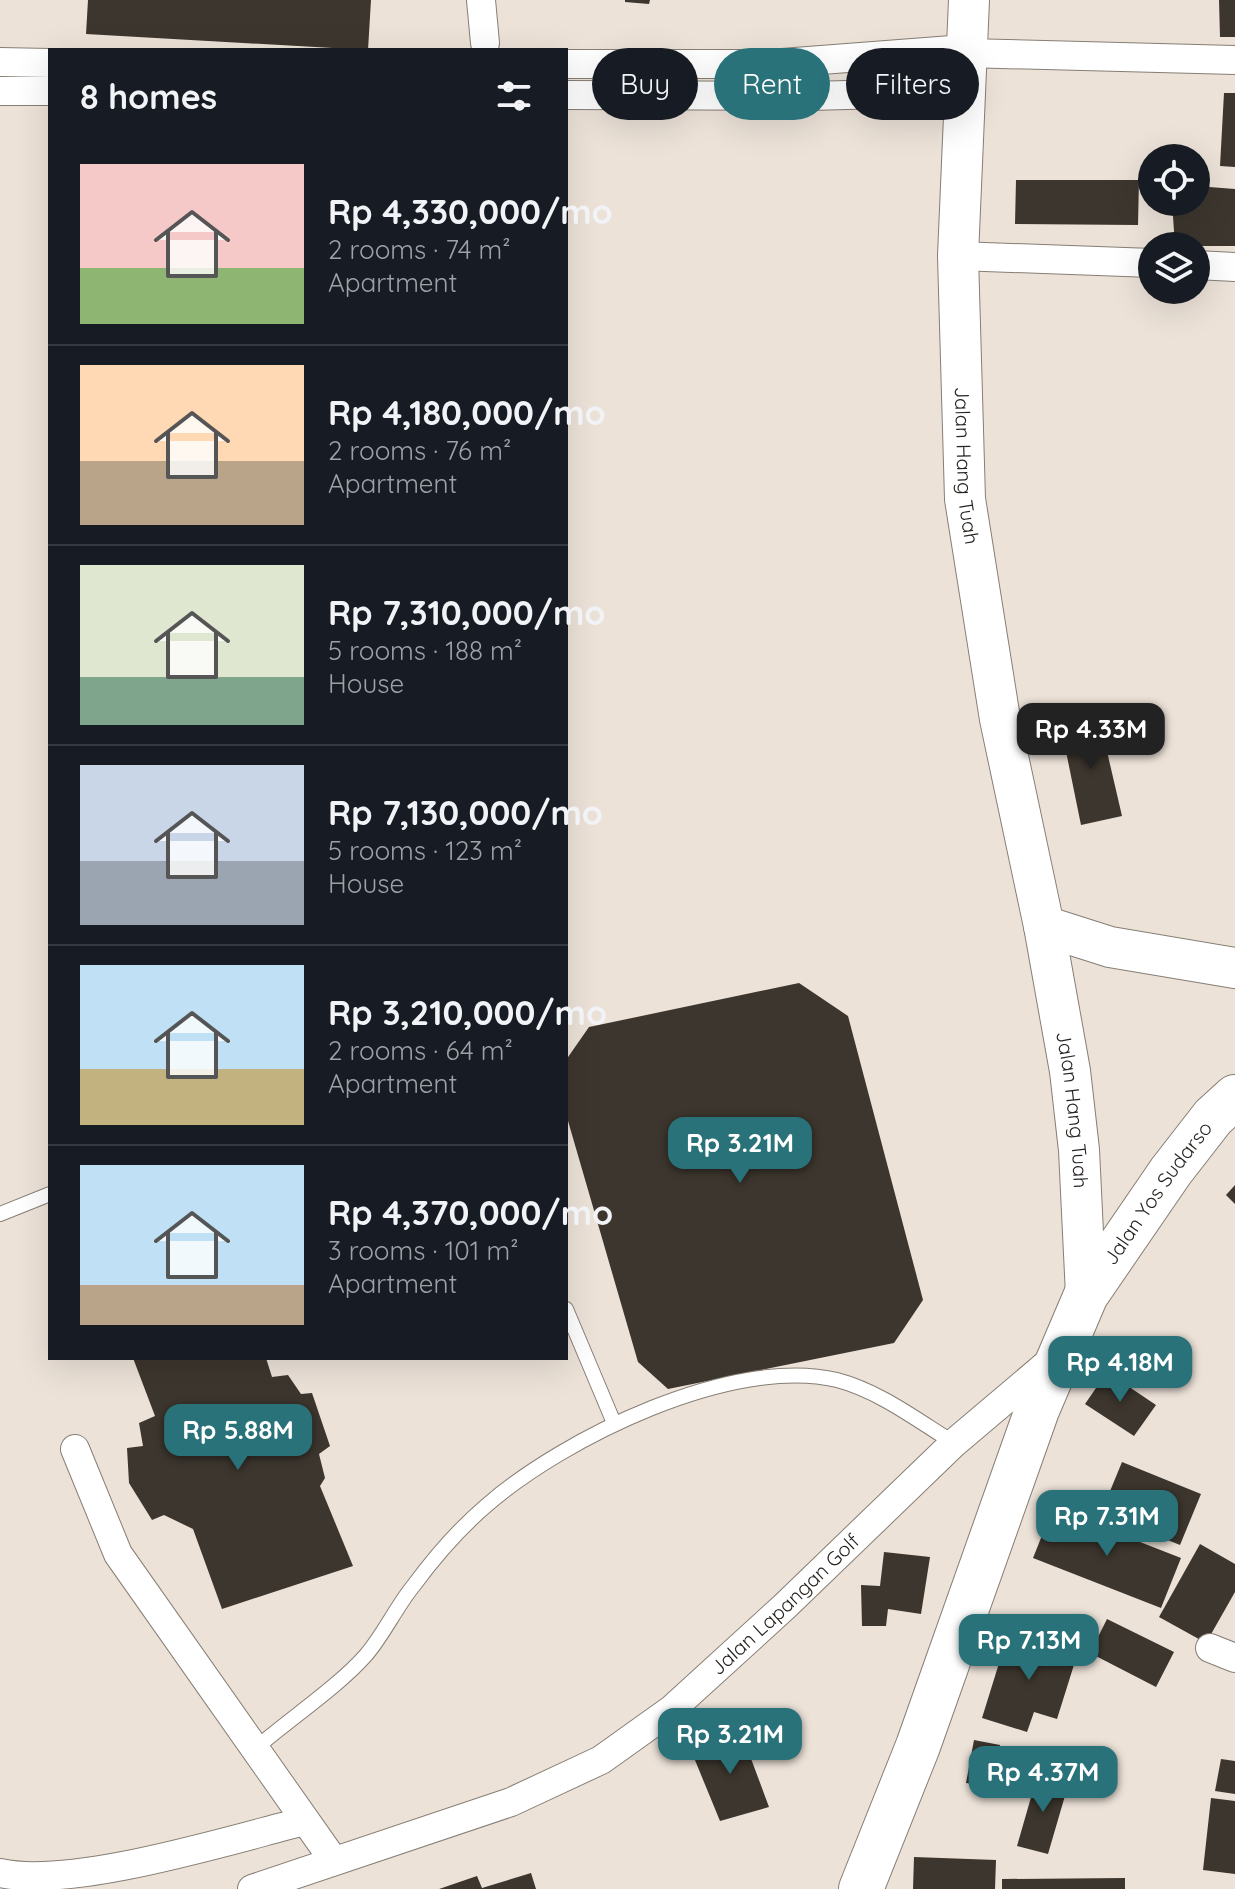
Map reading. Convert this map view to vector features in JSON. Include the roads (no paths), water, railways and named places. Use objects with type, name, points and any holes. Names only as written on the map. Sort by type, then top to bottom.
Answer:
[{"type":"highway","name":"Jalan Yos Sudarso","points":[[861,1889],[918,1746],[1037,1410],[1086,1295],[1171,1171],[1213,1117],[1235,1097]]},
{"type":"street","points":[[481,0],[485,43]]},
{"type":"street","name":"Jalan Hang Tuah","points":[[965,48],[969,0]]},
{"type":"street","points":[[979,51],[1235,60]]},
{"type":"street","points":[[568,64],[769,64],[846,59]]},
{"type":"street","points":[[0,62],[48,63]]},
{"type":"street","points":[[0,91],[48,91]]},
{"type":"street","points":[[568,95],[846,93]]},
{"type":"street","name":"Jalan Hang Tuah","points":[[963,120],[958,256],[965,499],[1000,719],[1044,926],[1070,1071],[1079,1150],[1086,1295]]},
{"type":"street","points":[[958,256],[1138,262]]},
{"type":"street","points":[[1210,266],[1235,267]]},
{"type":"street","points":[[1044,926],[1110,947],[1235,968]]},
{"type":"street","name":"Jalan Lapangan Golf","points":[[252,1889],[511,1802],[601,1760],[671,1710],[784,1607],[954,1443],[1062,1351]]},
{"type":"street","points":[[75,1449],[118,1554],[334,1861]]},
{"type":"street","points":[[0,1873],[23,1879],[91,1874],[305,1821]]},
{"type":"lane","points":[[0,1214],[48,1195]]},
{"type":"lane","points":[[568,1314],[614,1423]]},
{"type":"lane","points":[[255,1749],[365,1656],[414,1585],[486,1505],[544,1464],[614,1423],[693,1392],[774,1377],[833,1379],[865,1389],[954,1443]]}]
